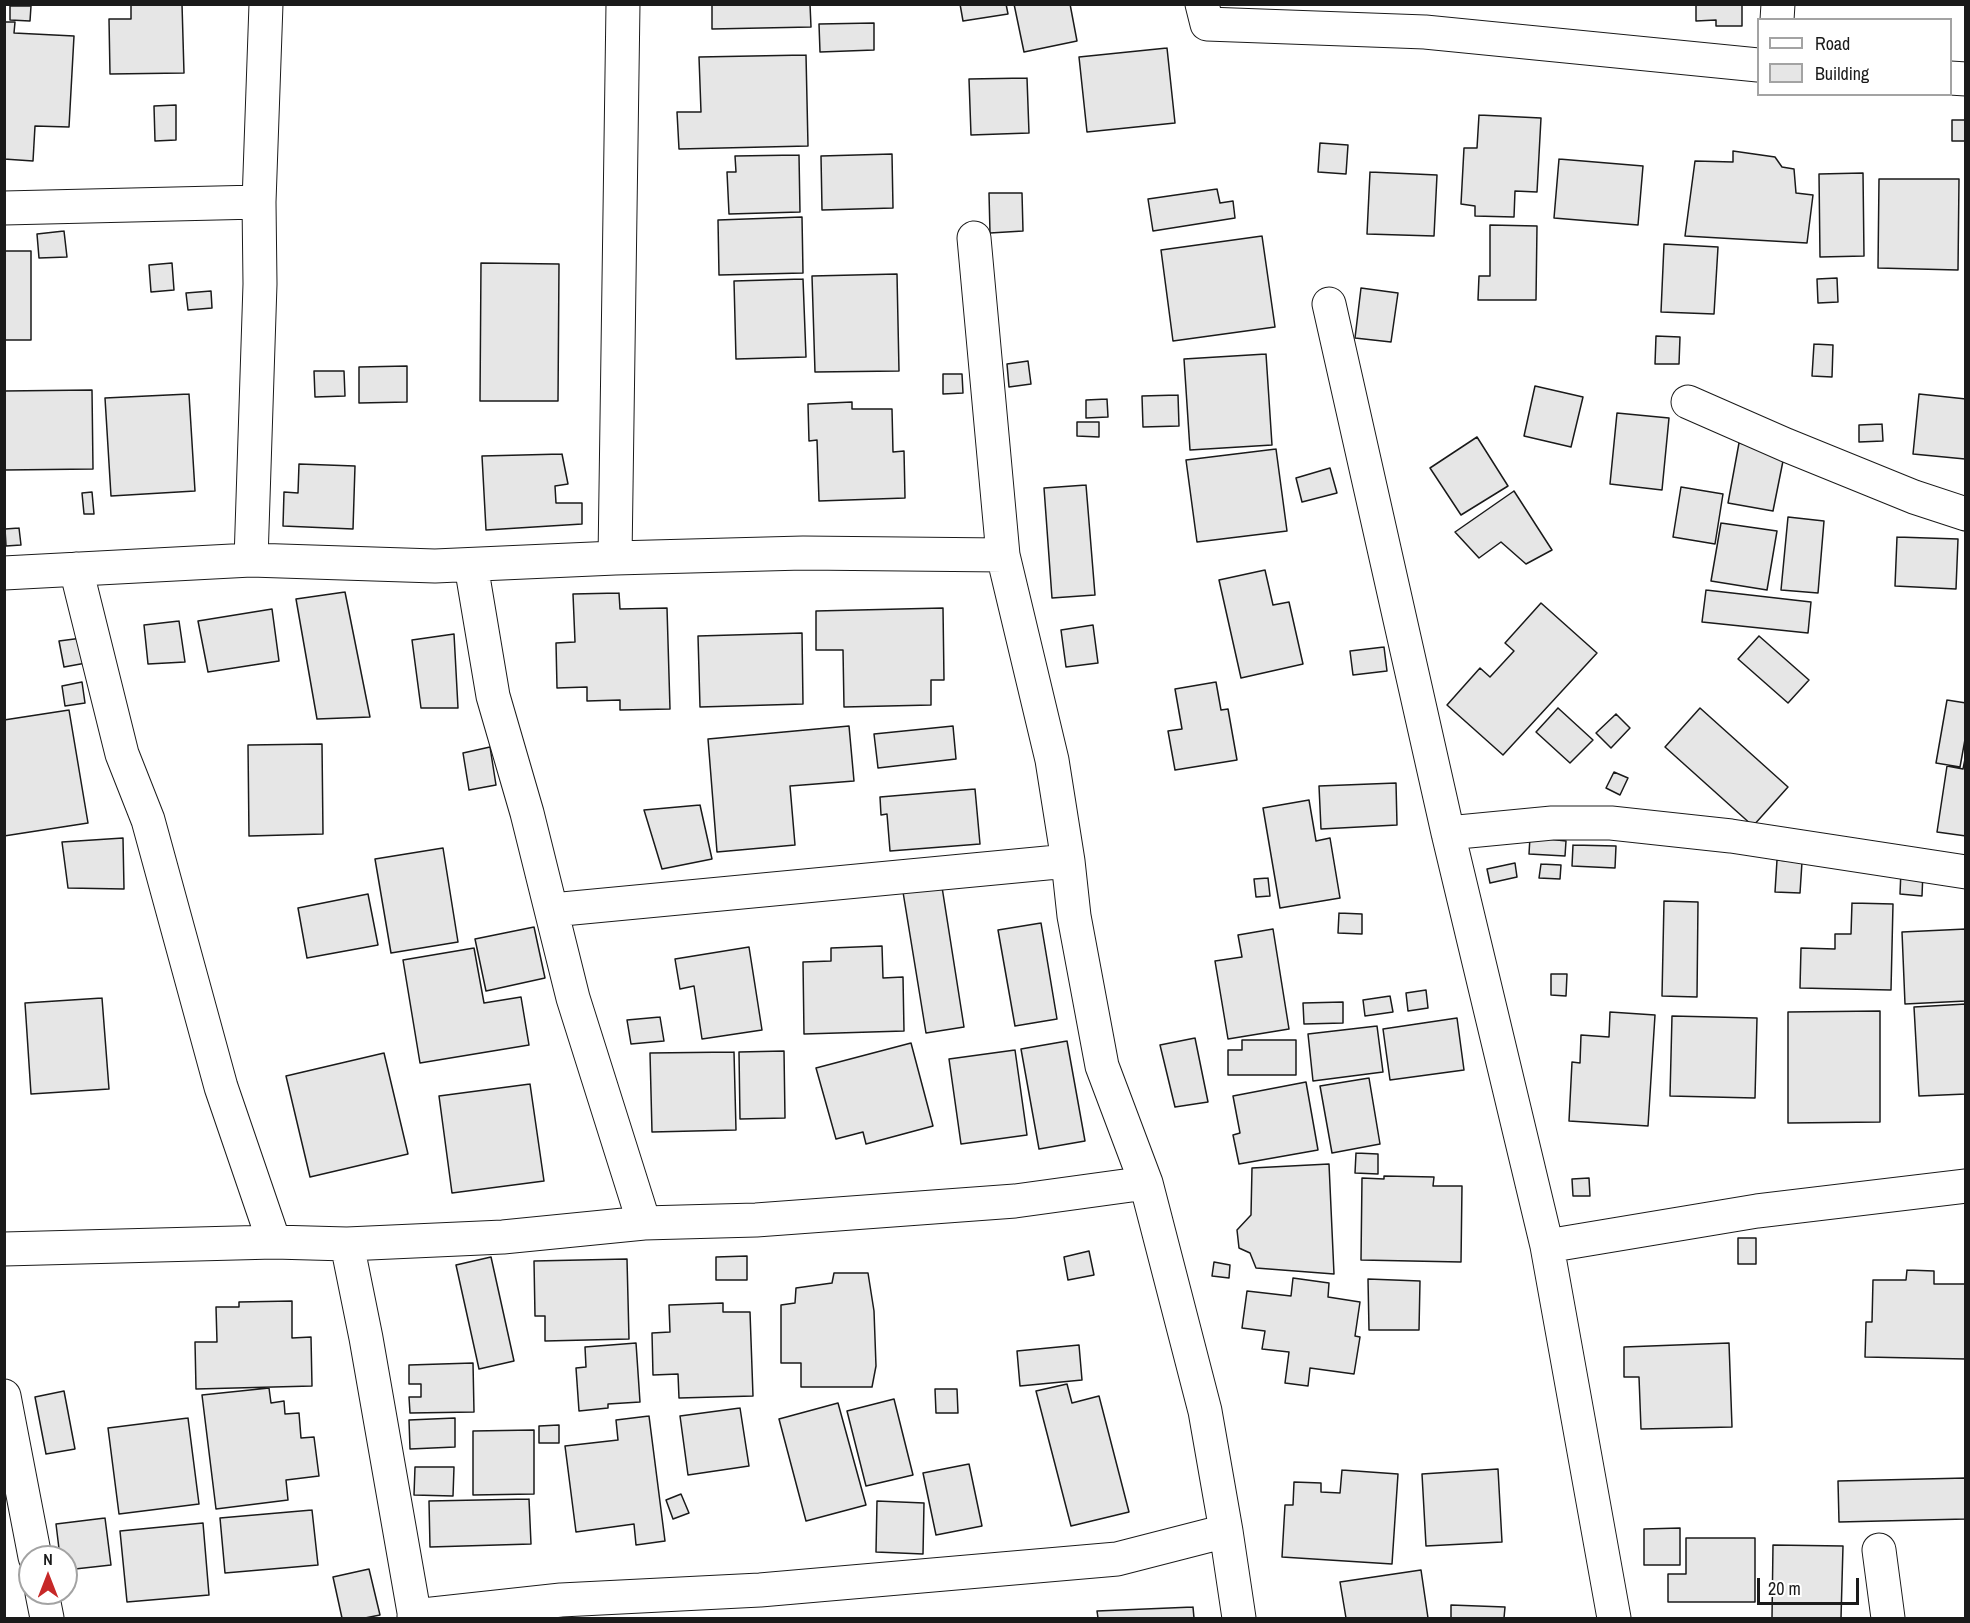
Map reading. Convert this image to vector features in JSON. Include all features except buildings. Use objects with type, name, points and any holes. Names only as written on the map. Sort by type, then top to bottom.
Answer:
[{"type":"street","points":[[251,560],[266,4]]},
{"type":"street","points":[[615,558],[623,4]]},
{"type":"street","points":[[1202,4],[1207,24],[1426,18],[1757,66]]},
{"type":"street","points":[[4,208],[259,202]]},
{"type":"street","points":[[974,238],[1003,555],[1052,760],[1074,916],[1102,1066],[1146,1183],[1205,1411],[1239,1618]]},
{"type":"street","points":[[1329,304],[1448,833],[1547,1246],[1614,1618]]},
{"type":"street","points":[[1688,402],[1807,454],[1914,497],[1965,514]]},
{"type":"street","points":[[4,573],[251,560],[435,566],[803,553],[1003,555]]},
{"type":"street","points":[[471,565],[493,696],[527,813],[573,998],[644,1223]]},
{"type":"street","points":[[76,569],[122,754],[147,820],[221,1088],[274,1242]]},
{"type":"street","points":[[1448,833],[1552,823],[1611,823],[1731,836],[1965,872]]},
{"type":"street","points":[[552,910],[1068,861]]},
{"type":"street","points":[[4,1249],[274,1242],[347,1244],[503,1237],[644,1223],[756,1220],[991,1203],[1146,1183]]},
{"type":"street","points":[[1547,1246],[1757,1211],[1965,1186]]},
{"type":"street","points":[[347,1244],[366,1338],[415,1617],[561,1600],[760,1590],[1117,1559],[1226,1531]]},
{"type":"street","points":[[4,1396],[33,1545]]},
{"type":"street","points":[[1879,1550],[1888,1618]]}]
